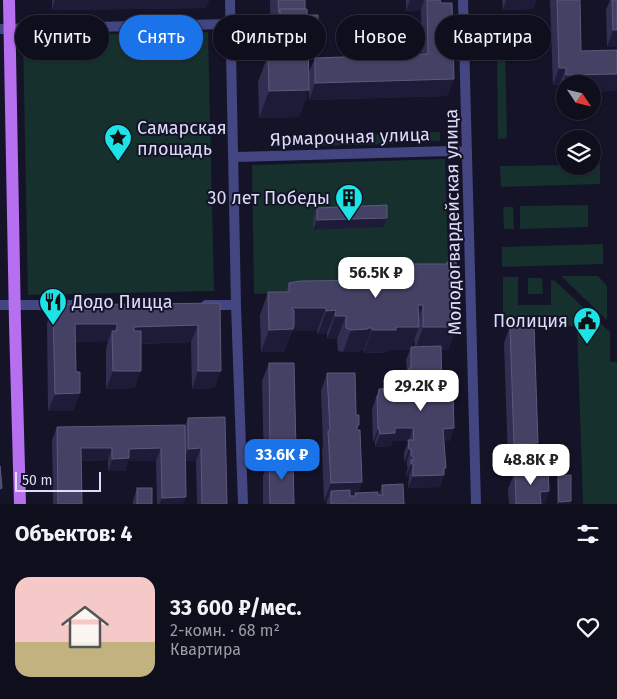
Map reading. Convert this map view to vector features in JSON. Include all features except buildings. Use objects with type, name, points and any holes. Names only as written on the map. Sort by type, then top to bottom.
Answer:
[{"type":"main road","points":[[9,0],[5,29],[20,504]]},
{"type":"street","points":[[230,0],[230,15]]},
{"type":"street","name":"Молодогвардейская улица","points":[[464,0],[476,504]]},
{"type":"street","points":[[5,29],[213,24]]},
{"type":"street","points":[[231,60],[236,305],[243,504]]},
{"type":"street","name":"Ярмарочная улица","points":[[234,157],[467,152]]},
{"type":"street","points":[[0,305],[114,305]]},
{"type":"street","points":[[192,305],[236,305]]},
{"type":"green space","points":[[203,32],[208,32],[214,291],[28,295],[23,60],[109,60],[109,34],[119,34],[119,60],[203,60]]},
{"type":"green space","points":[[497,60],[505,60],[507,138],[498,139]]},
{"type":"green space","points":[[440,132],[440,141],[395,142],[395,133]]},
{"type":"green space","points":[[393,134],[393,144],[312,146],[312,135]]},
{"type":"green space","points":[[300,135],[300,146],[270,147],[270,137]]},
{"type":"green space","points":[[445,159],[449,286],[254,294],[252,165]]},
{"type":"green space","points":[[556,165],[556,175],[600,175],[600,184],[501,187],[500,166]]},
{"type":"green space","points":[[588,205],[588,227],[520,229],[520,206]]},
{"type":"green space","points":[[503,207],[513,207],[514,229],[504,229]]},
{"type":"green space","points":[[603,244],[603,264],[502,267],[502,247]]},
{"type":"green space","points":[[561,276],[598,276],[607,286],[607,320]]},
{"type":"green space","points":[[503,277],[518,277],[518,305],[551,305],[551,281],[554,280],[610,332],[610,362],[617,362],[617,504],[583,504],[577,326],[503,326]]},
{"type":"green space","points":[[528,278],[542,278],[543,294],[528,294]]},
{"type":"place","name":"Самарская площадь","points":[[118,162]]},
{"type":"place","name":"30 лет Победы","points":[[349,222]]},
{"type":"place","name":"Додо Пицца","points":[[53,326]]},
{"type":"place","name":"Полиция","points":[[587,345]]}]
